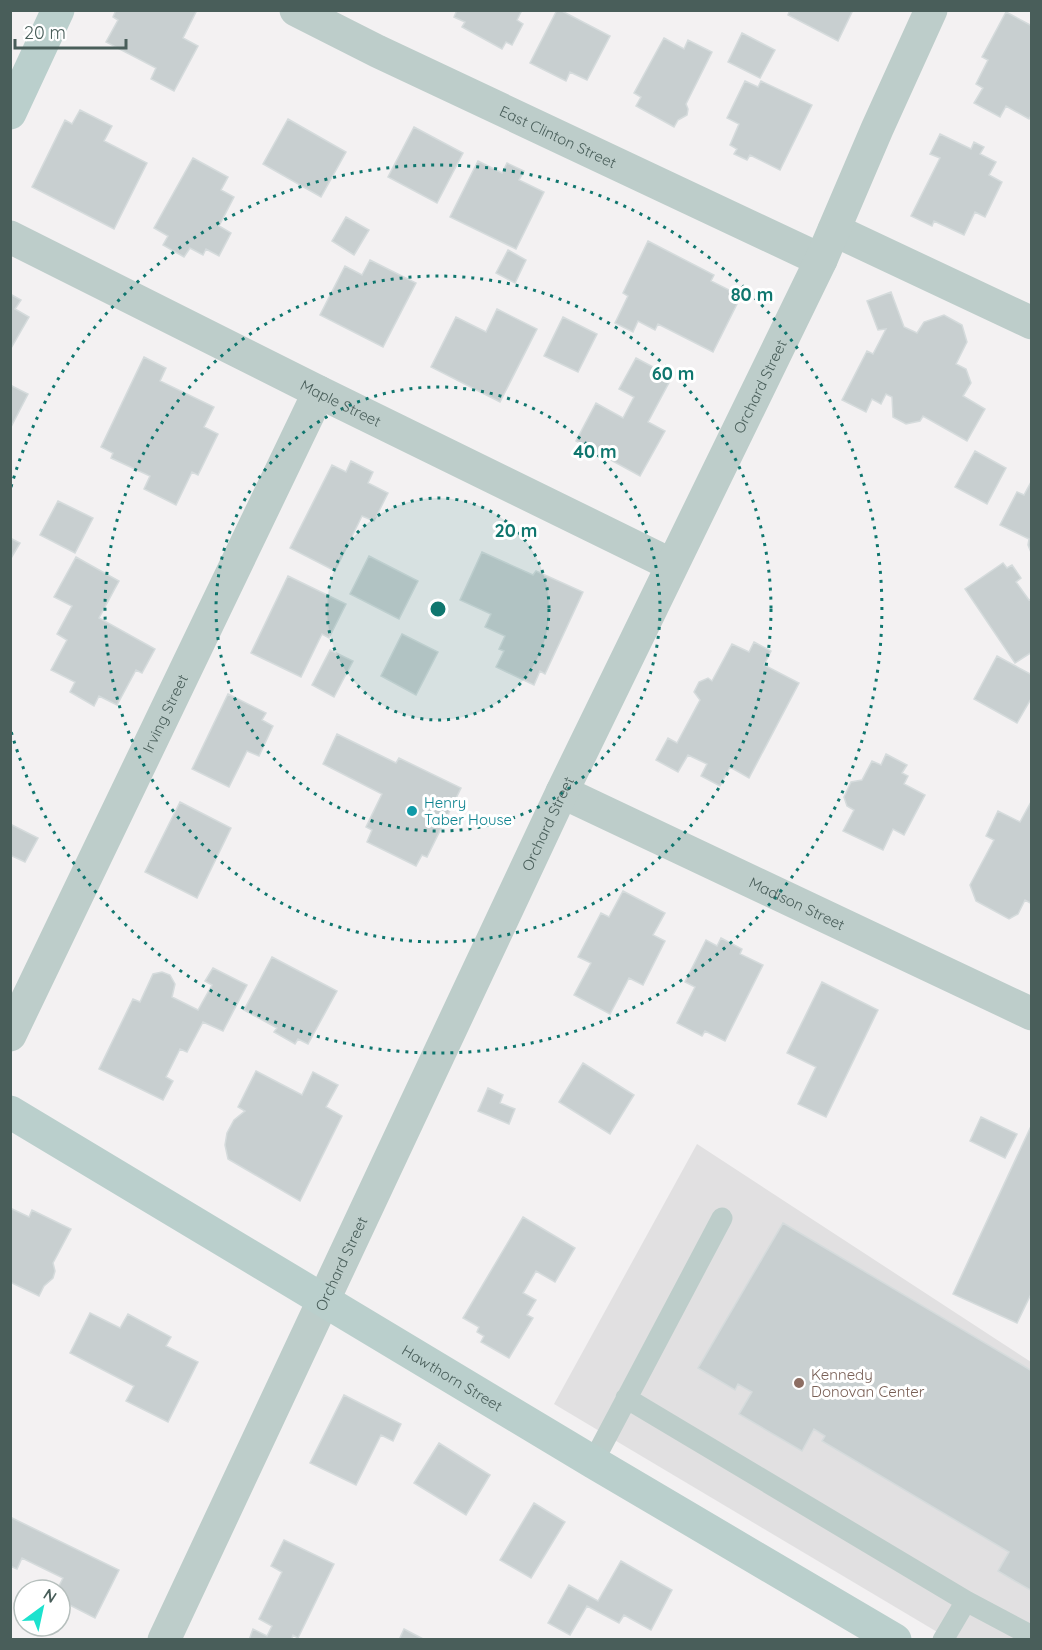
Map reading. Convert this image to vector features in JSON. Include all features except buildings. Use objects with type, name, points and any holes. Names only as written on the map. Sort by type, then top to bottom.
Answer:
[{"type":"main road","points":[[10,113],[58,10]]},
{"type":"main road","name":"Hawthorn Street","points":[[10,1113],[895,1640]]},
{"type":"street","name":"East Clinton Street","points":[[296,10],[377,51],[821,260]]},
{"type":"street","name":"Orchard Street","points":[[164,1640],[562,792],[821,260],[931,10]]},
{"type":"street","points":[[834,230],[1032,323]]},
{"type":"street","name":"Maple Street","points":[[10,237],[318,392],[672,565]]},
{"type":"street","name":"Irving Street","points":[[10,1035],[318,392]]},
{"type":"street","name":"Madison Street","points":[[562,792],[1032,1014]]},
{"type":"lane","points":[[593,1462],[722,1218]]},
{"type":"lane","points":[[626,1398],[966,1601],[1032,1636]]},
{"type":"lane","points":[[943,1640],[966,1601]]},
{"type":"shaded area","name":"Kennedy Donovan Center","points":[[697,1144],[1031,1362],[1031,1639],[949,1639],[554,1404]]},
{"type":"place","name":"Henry Taber House","points":[[412,811]]},
{"type":"place","name":"Kennedy Donovan Center","points":[[799,1383]]}]
